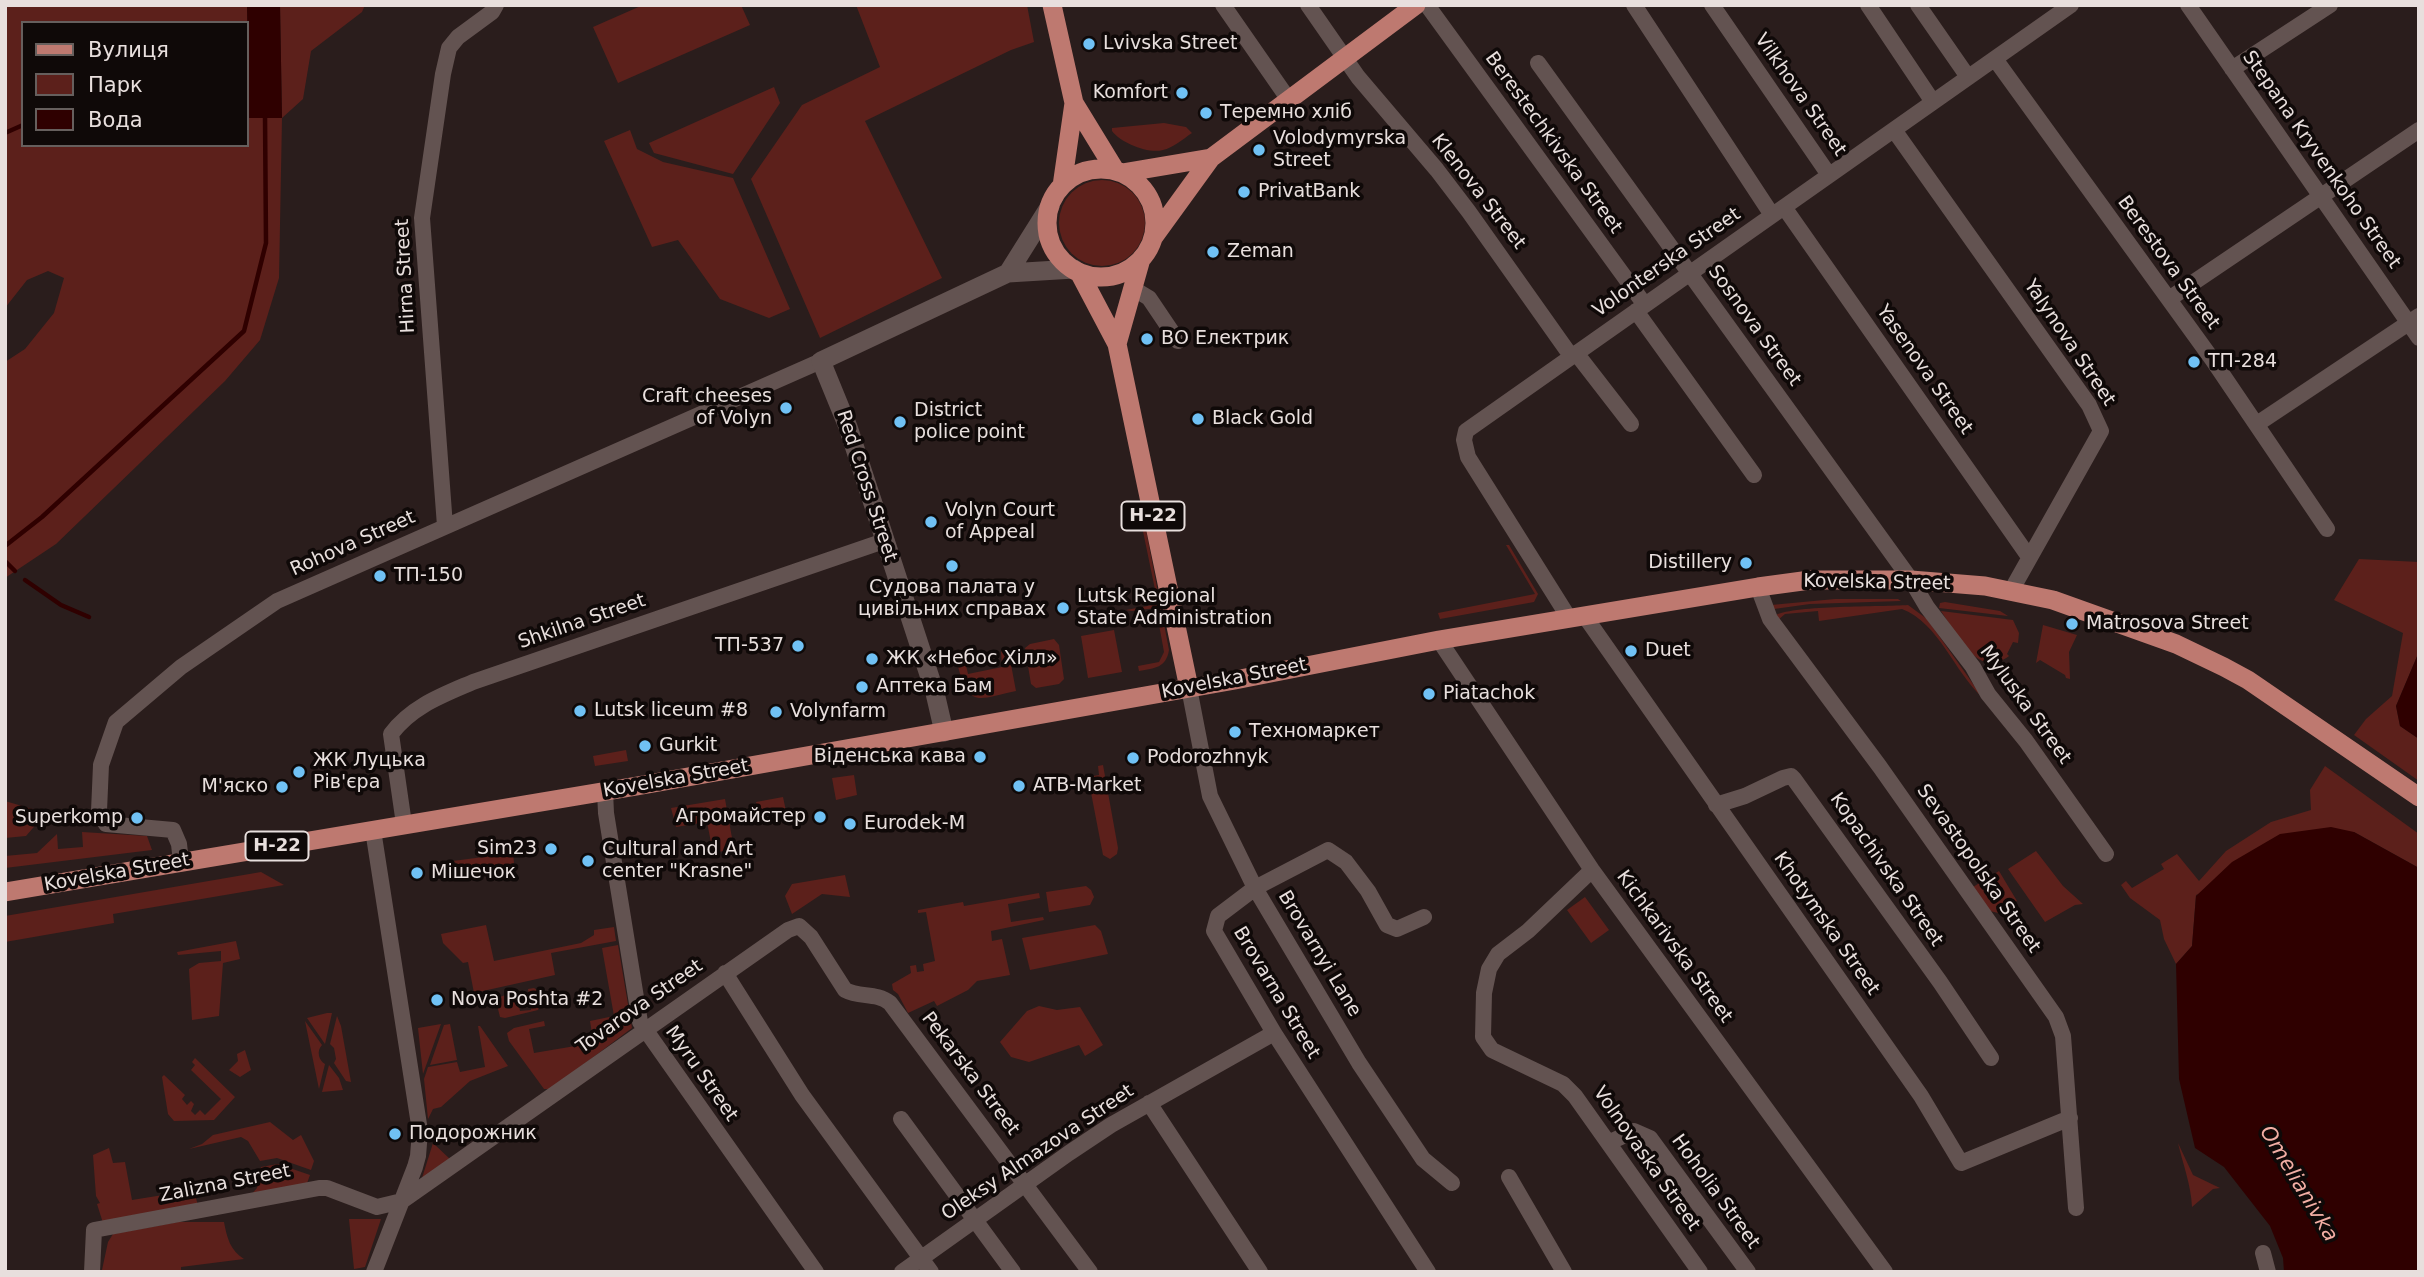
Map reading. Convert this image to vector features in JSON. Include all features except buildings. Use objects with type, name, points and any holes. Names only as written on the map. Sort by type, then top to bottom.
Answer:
[{"type":"main road","points":[[1052,5],[1074,103],[1119,172],[1139,184],[1150,200],[1155,219],[1153,238]]},
{"type":"main road","name":"Н-22","points":[[1117,344],[1141,259],[1211,158],[1416,5]]},
{"type":"main road","points":[[1008,273],[1062,186],[1074,103]]},
{"type":"main road","name":"Н-22","points":[[1062,186],[1077,174],[1096,169],[1119,172],[1211,158]]},
{"type":"main road","name":"Н-22","points":[[1050,206],[1047,224],[1051,242],[1060,257],[1076,271],[1117,344],[1189,688]]},
{"type":"main road","points":[[821,361],[1008,273],[1076,271],[1095,276],[1112,276],[1128,270],[1141,259]]},
{"type":"main road","name":"Red Cross Street","points":[[821,361],[848,427],[935,693],[944,732]]},
{"type":"main road","name":"Kovelska Street","points":[[5,892],[944,732],[1577,616],[1810,580],[1911,580],[1985,586],[2053,600],[2132,627],[2248,680],[2419,797]]},
{"type":"street","name":"Hirna Street","points":[[445,526],[422,218],[449,48],[458,37],[492,12],[496,5]]},
{"type":"street","points":[[1223,5],[1289,100]]},
{"type":"street","name":"Klenova Street","points":[[1308,5],[1358,77],[1437,170],[1574,355],[1631,424]]},
{"type":"street","name":"Berestechkivska Street","points":[[1427,5],[1641,308],[1754,475]]},
{"type":"street","name":"Yasenova Street","points":[[1634,5],[1778,211],[2029,556]]},
{"type":"street","name":"Vilkhova Street","points":[[1712,5],[1829,175]]},
{"type":"street","points":[[1868,5],[1933,102]]},
{"type":"street","points":[[1918,5],[1968,78]]},
{"type":"street","name":"Volonterska Street","points":[[1577,616],[1468,457],[1464,440],[1466,431],[1995,59],[2051,11],[2071,5]]},
{"type":"street","name":"Stepana Kryvenkoho Street","points":[[2188,5],[2319,197],[2414,319],[2419,338]]},
{"type":"street","points":[[2232,69],[2330,5]]},
{"type":"street","name":"Berestova Street","points":[[1995,59],[2258,424],[2327,529]]},
{"type":"street","name":"Sosnova Street","points":[[1538,63],[1911,580]]},
{"type":"street","name":"Yalynova Street","points":[[1894,130],[2089,405],[2101,431],[2011,591]]},
{"type":"street","points":[[2169,299],[2419,130]]},
{"type":"street","points":[[1134,289],[1149,298],[1178,341]]},
{"type":"street","points":[[2258,424],[2414,319]]},
{"type":"street","name":"Rohova Street","points":[[181,862],[173,830],[106,824],[99,811],[101,765],[116,722],[181,667],[277,601],[821,361]]},
{"type":"street","name":"Shkilna Street","points":[[404,824],[391,734],[400,722],[416,709],[473,682],[884,541]]},
{"type":"street","name":"Myluska Street","points":[[1911,580],[1927,607],[1973,667],[1988,694],[2106,854]]},
{"type":"street","name":"Sevastopolska Street","points":[[1758,586],[1769,619],[1880,767],[2049,1005],[2063,1036],[2076,1208]]},
{"type":"street","name":"Khotymska Street","points":[[1577,616],[1716,805],[1921,1096],[1961,1163],[2070,1118]]},
{"type":"street","name":"Kichkarivska Street","points":[[1439,640],[1592,870],[1885,1272]]},
{"type":"street","points":[[1189,688],[1210,796],[1255,888]]},
{"type":"street","name":"Kopachivska Street","points":[[1716,805],[1791,776],[1924,959],[1991,1058]]},
{"type":"street","name":"Myru Street","points":[[605,791],[606,813],[638,1009],[644,1029],[816,1272]]},
{"type":"street","points":[[373,830],[419,1123],[418,1156],[374,1272]]},
{"type":"street","name":"Brovarnyi Lane","points":[[1424,917],[1397,929],[1387,925],[1368,891],[1346,862],[1328,850],[1255,888],[1359,1063],[1423,1159],[1452,1183]]},
{"type":"street","name":"Volnovaska Street","points":[[1592,870],[1492,961],[1484,993],[1483,1037],[1496,1054],[1569,1088],[1588,1110],[1700,1272]]},
{"type":"street","name":"Brovarna Street","points":[[1255,888],[1218,916],[1214,931],[1273,1033],[1428,1272]]},
{"type":"street","name":"Tovarova Street","points":[[402,1200],[788,930],[799,926],[811,937],[845,990],[880,997],[890,1003]]},
{"type":"street","points":[[725,973],[802,1096],[927,1265]]},
{"type":"street","name":"Pekarska Street","points":[[890,1003],[1090,1272]]},
{"type":"street","name":"Oleksy Almazova Street","points":[[902,1272],[927,1265],[975,1221],[1069,1153],[1149,1103],[1273,1033]]},
{"type":"street","points":[[1149,1103],[1260,1272]]},
{"type":"street","points":[[901,1119],[1013,1272]]},
{"type":"street","name":"Hoholia Street","points":[[1610,1142],[1634,1131],[1650,1138],[1748,1272]]},
{"type":"street","points":[[1509,1177],[1564,1272]]},
{"type":"street","name":"Zalizna Street","points":[[92,1272],[94,1230],[318,1188],[327,1188],[377,1207],[402,1200]]},
{"type":"street","points":[[2263,1253],[2268,1272]]},
{"type":"green space","points":[[5,5],[247,5],[247,21],[21,21],[21,147],[248,147],[248,43],[250,118],[282,117],[280,5],[365,5],[362,12],[311,51],[303,99],[282,118],[279,278],[260,340],[225,381],[56,544],[5,578],[5,362],[25,349],[54,313],[64,278],[48,271],[27,280],[5,308]]},
{"type":"green space","points":[[643,5],[741,5],[750,25],[618,83],[593,27]]},
{"type":"green space","points":[[856,5],[1027,5],[1034,42],[1011,50],[865,121],[942,278],[820,338],[751,179],[802,105],[880,67]]},
{"type":"green space","points":[[774,87],[780,103],[733,174],[654,153],[649,143]]},
{"type":"green space","points":[[1164,123],[1186,127],[1192,133],[1170,147],[1157,151],[1135,146],[1112,131],[1112,128]]},
{"type":"green space","points":[[630,130],[637,149],[663,162],[733,178],[790,309],[769,318],[720,299],[678,240],[652,247],[604,141]]},
{"type":"green space","points":[[1094,180],[1110,180],[1133,192],[1142,206],[1145,223],[1142,240],[1133,254],[1110,266],[1094,266],[1078,259],[1066,247],[1059,231],[1059,215],[1066,199],[1078,187]]},
{"type":"green space","points":[[1139,512],[1142,513],[1146,530],[1169,650],[1162,664],[1139,671],[1138,666],[1159,662],[1164,652],[1156,608],[1126,610],[1158,604]]},
{"type":"green space","points":[[1506,545],[1509,545],[1538,594],[1534,602],[1440,619],[1438,613],[1535,594]]},
{"type":"green space","points":[[2359,559],[2419,562],[2418,654],[2396,706],[2400,726],[2419,739],[2419,781],[2354,735],[2366,719],[2392,696],[2403,633],[2334,600]]},
{"type":"green space","points":[[1835,599],[1901,601],[1810,604],[1774,609],[1771,605]]},
{"type":"green space","points":[[1940,603],[2000,611],[2008,616],[1939,608]]},
{"type":"green space","points":[[1908,605],[1927,619],[1983,698],[1926,625],[1902,609],[1819,621],[1818,611],[1785,614],[1778,620],[1776,615],[1819,608]]},
{"type":"green space","points":[[1941,611],[2013,620],[2019,633],[2018,643],[2013,642],[2007,654],[2009,656],[1998,662],[1977,658],[1961,641]]},
{"type":"green space","points":[[2043,625],[2077,635],[2069,652],[2070,679],[2040,660],[2036,663]]},
{"type":"green space","points":[[1114,630],[1122,672],[1088,678],[1081,636]]},
{"type":"green space","points":[[1054,639],[1059,645],[1064,679],[1059,684],[1036,688],[1031,684],[1025,648],[1030,644]]},
{"type":"green space","points":[[1002,649],[1006,649],[1009,654],[1016,691],[982,698],[970,694],[961,677],[958,660],[965,661],[968,674],[1002,667]]},
{"type":"green space","points":[[626,750],[628,761],[595,766],[593,756]]},
{"type":"green space","points":[[1103,765],[1118,848],[1117,854],[1110,859],[1103,855],[1088,777],[1099,775],[1098,766]]},
{"type":"green space","points":[[2325,766],[2419,834],[2419,868],[2354,832],[2196,895],[2192,946],[2176,964],[2164,939],[2160,920],[2130,898],[2121,885],[2126,881],[2132,888],[2164,869],[2161,864],[2177,854],[2199,881],[2226,851],[2271,822],[2311,810],[2310,790]]},
{"type":"green space","points":[[854,775],[857,795],[836,800],[832,778]]},
{"type":"green space","points":[[783,797],[786,811],[759,816],[756,802]]},
{"type":"green space","points":[[725,799],[734,849],[713,853],[707,822],[676,827],[671,808]]},
{"type":"green space","points":[[5,801],[46,813],[26,836],[5,838]]},
{"type":"green space","points":[[82,832],[147,836],[152,850],[5,868],[5,856],[37,853],[57,834],[58,849],[83,847]]},
{"type":"green space","points":[[2036,851],[2063,886],[2083,904],[2075,905],[2045,922],[2008,869]]},
{"type":"green space","points":[[513,853],[514,863],[470,873],[453,861]]},
{"type":"green space","points":[[1999,871],[2017,901],[1998,913],[1990,911],[1973,887]]},
{"type":"green space","points":[[261,872],[284,885],[113,914],[114,923],[5,942],[5,916]]},
{"type":"green space","points":[[845,875],[850,897],[822,894],[792,914],[785,896],[792,884]]},
{"type":"green space","points":[[1086,886],[1094,897],[1090,905],[1049,912],[1046,892]]},
{"type":"green space","points":[[1039,893],[1040,898],[1008,904],[1011,922],[1043,917],[1044,920],[991,931],[992,941],[1002,939],[1010,975],[977,981],[968,990],[937,1006],[934,1001],[908,1013],[892,984],[911,973],[910,966],[916,965],[917,972],[924,971],[923,964],[935,961],[926,912],[918,913],[918,910],[963,902],[964,906]]},
{"type":"green space","points":[[1585,897],[1609,930],[1591,943],[1567,910]]},
{"type":"green space","points":[[486,925],[494,961],[581,943],[594,935],[594,930],[614,927],[616,941],[551,953],[555,975],[474,993],[468,962],[463,963],[443,943],[441,934]]},
{"type":"green space","points":[[1095,925],[1101,931],[1108,954],[1030,970],[1022,938]]},
{"type":"green space","points":[[236,941],[240,959],[223,963],[219,1016],[192,1020],[189,969],[199,963],[221,961],[221,951],[178,955],[177,952]]},
{"type":"green space","points":[[618,945],[632,1028],[551,1089],[544,1089],[509,1041],[507,1033],[514,1028],[544,1021],[545,1026],[529,1029],[534,1053],[587,1044],[587,1041],[593,1040],[590,1021],[614,1016],[602,948]]},
{"type":"green space","points":[[528,989],[537,990],[540,1006],[538,1010],[500,1017],[497,1005],[500,997],[516,991],[520,1011],[531,1010]]},
{"type":"green space","points":[[1039,1006],[1057,1010],[1080,1007],[1103,1045],[1085,1056],[1079,1045],[1029,1062],[1011,1057],[1000,1042],[1027,1011]]},
{"type":"green space","points":[[332,1013],[325,1044],[307,1018]]},
{"type":"green space","points":[[337,1016],[351,1082],[346,1081],[334,1063],[334,1048],[330,1044]]},
{"type":"green space","points":[[305,1021],[322,1045],[319,1056],[325,1064],[319,1089]]},
{"type":"green space","points":[[441,1024],[423,1074],[418,1028]]},
{"type":"green space","points":[[450,1024],[457,1060],[430,1065],[444,1025]]},
{"type":"green space","points":[[478,1026],[508,1066],[470,1081],[441,1107],[433,1109],[428,1119],[424,1079],[428,1067],[457,1062],[460,1072],[485,1067]]},
{"type":"green space","points":[[245,1050],[251,1070],[240,1077],[229,1070],[238,1061],[237,1054]]},
{"type":"green space","points":[[195,1058],[235,1097],[214,1120],[174,1121],[168,1114],[162,1077],[164,1075],[185,1095],[182,1099],[187,1105],[191,1101],[194,1104],[191,1111],[195,1115],[200,1110],[205,1115],[221,1099],[191,1070],[195,1065],[192,1062]]},
{"type":"green space","points":[[329,1065],[339,1078],[343,1090],[322,1092]]},
{"type":"green space","points":[[270,1122],[293,1140],[301,1135],[314,1161],[311,1170],[277,1158],[260,1161],[248,1141],[241,1137],[189,1149],[202,1144],[213,1135]]},
{"type":"green space","points":[[433,1143],[451,1160],[422,1178]]},
{"type":"green space","points":[[2178,1143],[2193,1175],[2220,1188],[2213,1189],[2192,1207],[2188,1182]]},
{"type":"green space","points":[[109,1148],[113,1163],[125,1162],[132,1200],[194,1190],[198,1206],[103,1223],[97,1204],[100,1203],[96,1196],[93,1155]]},
{"type":"green space","points":[[278,1164],[310,1175],[306,1186],[249,1197],[257,1188],[261,1167]]},
{"type":"green space","points":[[349,1219],[381,1219],[365,1267],[354,1269]]},
{"type":"green space","points":[[178,1222],[224,1222],[230,1243],[235,1252],[244,1259],[181,1267],[181,1272],[102,1270],[108,1242],[113,1234]]},
{"type":"water","points":[[247,5],[280,5],[282,118],[249,118]]},
{"type":"water","points":[[2419,645],[2419,739],[2400,726],[2396,706],[2418,654]]},
{"type":"water","name":"Omelianivka","points":[[2331,827],[2354,832],[2419,868],[2419,1272],[2284,1272],[2283,1258],[2270,1226],[2224,1167],[2195,1148],[2179,1079],[2176,964],[2192,946],[2196,896],[2232,862],[2280,834]]},
{"type":"waterway","points":[[5,546],[42,517],[244,331],[266,243],[265,115]]},
{"type":"waterway","points":[[5,133],[21,126]]},
{"type":"waterway","points":[[5,561],[15,571]]},
{"type":"waterway","points":[[25,580],[61,605],[89,617]]},
{"type":"place","name":"Lvivska Street","points":[[1089,44]]},
{"type":"place","name":"Komfort","points":[[1182,93]]},
{"type":"place","name":"Теремно хліб","points":[[1206,113]]},
{"type":"place","name":"Volodymyrska Street","points":[[1259,150]]},
{"type":"place","name":"PrivatBank","points":[[1244,192]]},
{"type":"place","name":"Zeman","points":[[1213,252]]},
{"type":"place","name":"ВО Електрик","points":[[1147,339]]},
{"type":"place","name":"ТП-284","points":[[2194,362]]},
{"type":"place","name":"Craft cheeses of Volyn","points":[[786,408]]},
{"type":"place","name":"Black Gold","points":[[1198,419]]},
{"type":"place","name":"District police point","points":[[900,422]]},
{"type":"place","name":"Volyn Court of Appeal","points":[[931,522]]},
{"type":"place","name":"Distillery","points":[[1746,563]]},
{"type":"place","name":"Судова палата у цивільних справах","points":[[952,566]]},
{"type":"place","name":"ТП-150","points":[[380,576]]},
{"type":"place","name":"Lutsk Regional State Administration","points":[[1063,608]]},
{"type":"place","name":"Matrosova Street","points":[[2072,624]]},
{"type":"place","name":"ТП-537","points":[[798,646]]},
{"type":"place","name":"Duet","points":[[1631,651]]},
{"type":"place","name":"ЖК «Небос Хілл»","points":[[872,659]]},
{"type":"place","name":"Аптека Бам","points":[[862,687]]},
{"type":"place","name":"Piatachok","points":[[1429,694]]},
{"type":"place","name":"Lutsk liceum #8","points":[[580,711]]},
{"type":"place","name":"Volynfarm","points":[[776,712]]},
{"type":"place","name":"Техномаркет","points":[[1235,732]]},
{"type":"place","name":"Gurkit","points":[[645,746]]},
{"type":"place","name":"Віденська кава","points":[[980,757]]},
{"type":"place","name":"Podorozhnyk","points":[[1133,758]]},
{"type":"place","name":"ЖК Луцька Рів'єра","points":[[299,772]]},
{"type":"place","name":"ATB-Market","points":[[1019,786]]},
{"type":"place","name":"М'яско","points":[[282,787]]},
{"type":"place","name":"Агромайстер","points":[[820,817]]},
{"type":"place","name":"Superkomp","points":[[137,818]]},
{"type":"place","name":"Eurodek-M","points":[[850,824]]},
{"type":"place","name":"Sim23","points":[[551,849]]},
{"type":"place","name":"Cultural and Art center \"Krasne\"","points":[[588,861]]},
{"type":"place","name":"Мішечок","points":[[417,873]]},
{"type":"place","name":"Nova Poshta #2","points":[[437,1000]]},
{"type":"place","name":"Подорожник","points":[[395,1134]]}]
